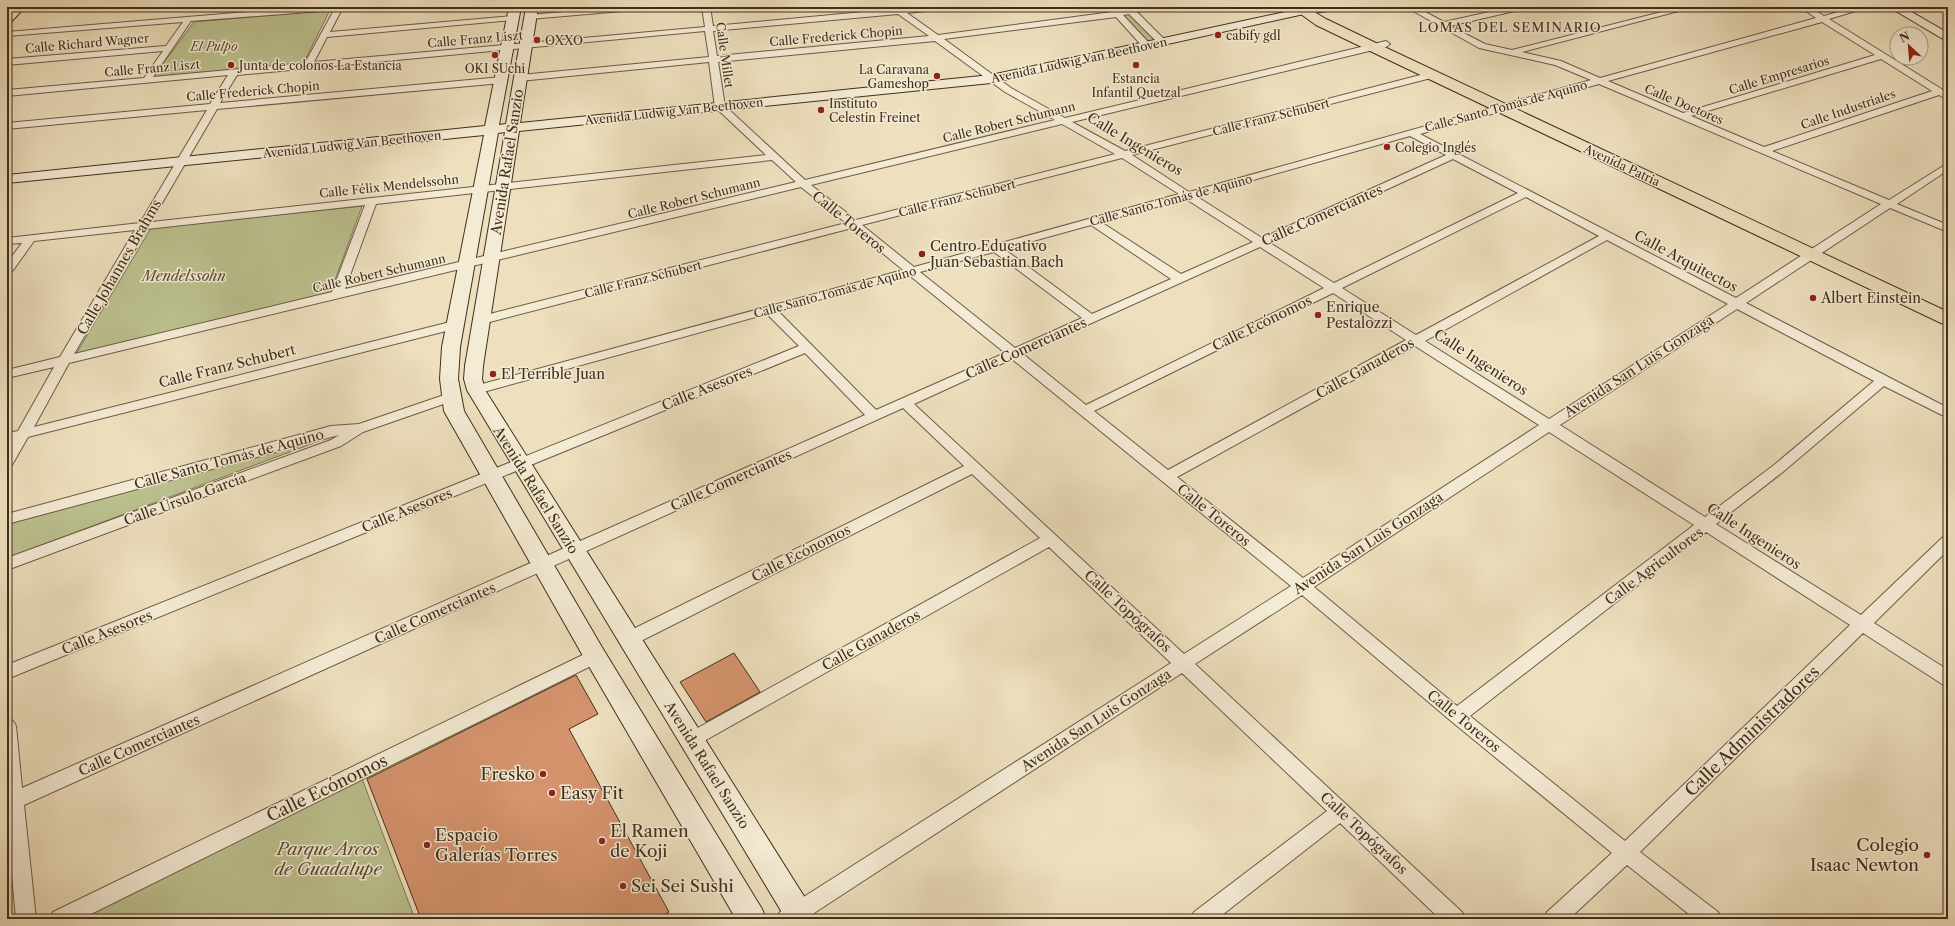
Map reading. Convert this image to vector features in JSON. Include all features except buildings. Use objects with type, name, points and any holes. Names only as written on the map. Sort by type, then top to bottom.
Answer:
[{"type":"main road","points":[[7,20],[21,7]]},
{"type":"main road","name":"Avenida Ludwig Van Beethoven","points":[[7,179],[992,79],[1309,9],[1336,7]]},
{"type":"main road","points":[[1895,7],[1948,38]]},
{"type":"main road","points":[[1915,7],[1948,25]]},
{"type":"main road","name":"Avenida Patria","points":[[1309,9],[1432,75],[1501,108],[1817,250],[1948,304]]},
{"type":"main road","name":"Avenida Rafael Sanzio","points":[[531,12],[520,78],[481,189],[454,325],[448,376],[450,397],[454,411],[595,656],[752,919]]},
{"type":"main road","name":"Avenida Rafael Sanzio","points":[[514,13],[502,80],[503,186],[474,366],[473,379],[476,390],[520,464],[691,740],[795,917]]},
{"type":"main road","name":"Avenida Patria","points":[[1380,46],[1516,104],[1817,250],[1948,318]]},
{"type":"street","points":[[7,34],[188,19],[270,10],[338,7],[308,66]]},
{"type":"street","points":[[531,12],[645,7]]},
{"type":"street","name":"Calle Millet","points":[[706,7],[720,107]]},
{"type":"street","name":"Calle Franz Liszt","points":[[7,93],[709,29],[900,9],[945,7]]},
{"type":"street","points":[[1111,7],[1147,46]]},
{"type":"street","name":"Calle Frederick Chopin","points":[[520,78],[935,38],[1117,14],[1129,9],[1152,7]]},
{"type":"street","name":"Calle Doctores","points":[[1410,7],[1482,46],[1558,64],[1948,229]]},
{"type":"street","points":[[1442,25],[1523,7]]},
{"type":"street","points":[[1510,53],[1690,7]]},
{"type":"street","points":[[1804,7],[1948,97]]},
{"type":"street","name":"Calle Santo Tomás de Aquino","points":[[476,390],[996,248],[1865,7]]},
{"type":"street","name":"Calle Ingenieros","points":[[900,9],[935,38],[992,79],[1124,155],[1188,195],[1948,679]]},
{"type":"street","points":[[1129,9],[1162,42]]},
{"type":"street","points":[[324,35],[514,13]]},
{"type":"street","points":[[146,80],[188,19]]},
{"type":"street","name":"Calle Robert Schumann","points":[[7,374],[491,260],[1380,46]]},
{"type":"street","name":"Calle Richard Wagner","points":[[7,62],[168,48]]},
{"type":"street","name":"Calle Empresarios","points":[[1682,116],[1882,56]]},
{"type":"street","name":"Calle Johannes Brahms","points":[[7,462],[64,361],[234,72]]},
{"type":"street","name":"Calle Franz Schubert","points":[[482,320],[1432,75]]},
{"type":"street","name":"Calle Frederick Chopin","points":[[7,126],[502,80]]},
{"type":"street","name":"Calle Industriales","points":[[1764,150],[1939,92]]},
{"type":"street","name":"Calle Toreros","points":[[720,107],[804,184],[852,225],[1302,586],[1457,716],[1626,853],[1712,919]]},
{"type":"street","name":"Calle Arquitectos","points":[[1411,133],[1948,414]]},
{"type":"street","name":"Calle Comerciantes","points":[[11,802],[574,551],[1454,155]]},
{"type":"street","name":"Calle Félix Mendelssohn","points":[[7,241],[774,157]]},
{"type":"street","name":"Avenida San Luis Gonzaga","points":[[795,917],[1948,166]]},
{"type":"street","name":"Calle Ecónomos","points":[[1084,411],[1526,193]]},
{"type":"street","points":[[337,296],[372,201]]},
{"type":"street","points":[[1092,221],[1180,279]]},
{"type":"street","name":"Calle Ganaderos","points":[[1166,477],[1607,236]]},
{"type":"street","points":[[7,271],[31,238]]},
{"type":"street","points":[[996,248],[1091,319]]},
{"type":"street","points":[[770,310],[808,347],[874,416]]},
{"type":"street","name":"Calle Franz Schubert","points":[[7,438],[454,325]]},
{"type":"street","name":"Calle Asesores","points":[[7,672],[808,347]]},
{"type":"street","name":"Calle Agricultores","points":[[1457,716],[1707,525],[1779,468],[1883,380]]},
{"type":"street","name":"Calle Santo Tomás de Aquino","points":[[7,519],[331,431],[360,428],[450,397]]},
{"type":"street","name":"Calle Topógrafos","points":[[904,402],[1184,663],[1455,919]]},
{"type":"street","name":"Calle Úrsulo García","points":[[7,564],[336,443],[360,428]]},
{"type":"street","name":"Calle Ecónomos","points":[[629,640],[974,467]]},
{"type":"street","name":"Calle Ganaderos","points":[[691,740],[1051,539]]},
{"type":"street","name":"Calle Administradores","points":[[1554,919],[1626,853],[1948,541]]},
{"type":"street","name":"Calle Ecónomos","points":[[60,919],[595,656]]},
{"type":"street","points":[[7,726],[11,802],[26,919]]},
{"type":"street","points":[[1201,919],[1341,811]]},
{"type":"green space","name":"El Pulpo","points":[[330,10],[303,64],[153,77],[194,22]]},
{"type":"green space","points":[[1130,14],[1157,41],[1150,43],[1123,15]]},
{"type":"green space","name":"Mendelssohn","points":[[362,206],[330,294],[76,354],[151,228]]},
{"type":"green space","points":[[335,435],[7,558],[7,524]]},
{"type":"green space","name":"Parque Arcos de Guadalupe","points":[[361,776],[415,919],[67,919]]},
{"type":"place","name":"cabify gdl","points":[[1218,35]]},
{"type":"place","name":"OXXO","points":[[537,40]]},
{"type":"place","name":"OKI SUchi","points":[[495,55]]},
{"type":"place","name":"Junta de colonos La Estancia","points":[[231,65]]},
{"type":"place","name":"Estancia Infantil Quetzal","points":[[1136,65]]},
{"type":"place","name":"La Caravana Gameshop","points":[[937,76]]},
{"type":"place","name":"Instituto Celestin Freinet","points":[[821,110]]},
{"type":"place","name":"Colegio Inglés","points":[[1387,147]]},
{"type":"place","name":"Centro Educativo Juan Sebastian Bach","points":[[922,254]]},
{"type":"place","name":"Albert Einstein","points":[[1813,298]]},
{"type":"place","name":"Enrique Pestalozzi","points":[[1318,315]]},
{"type":"place","name":"El Terrible Juan","points":[[493,374]]},
{"type":"place","name":"Fresko","points":[[543,774]]},
{"type":"place","name":"Easy Fit","points":[[552,793]]},
{"type":"place","name":"El Ramen de Koji","points":[[602,841]]},
{"type":"place","name":"Espacio Galerías Torres","points":[[427,845]]},
{"type":"place","name":"Colegio Isaac Newton","points":[[1927,855]]},
{"type":"place","name":"Sei Sei Sushi","points":[[623,886]]},
{"type":"district","name":"LOMAS DEL SEMINARIO","points":[[1510,27]]}]
